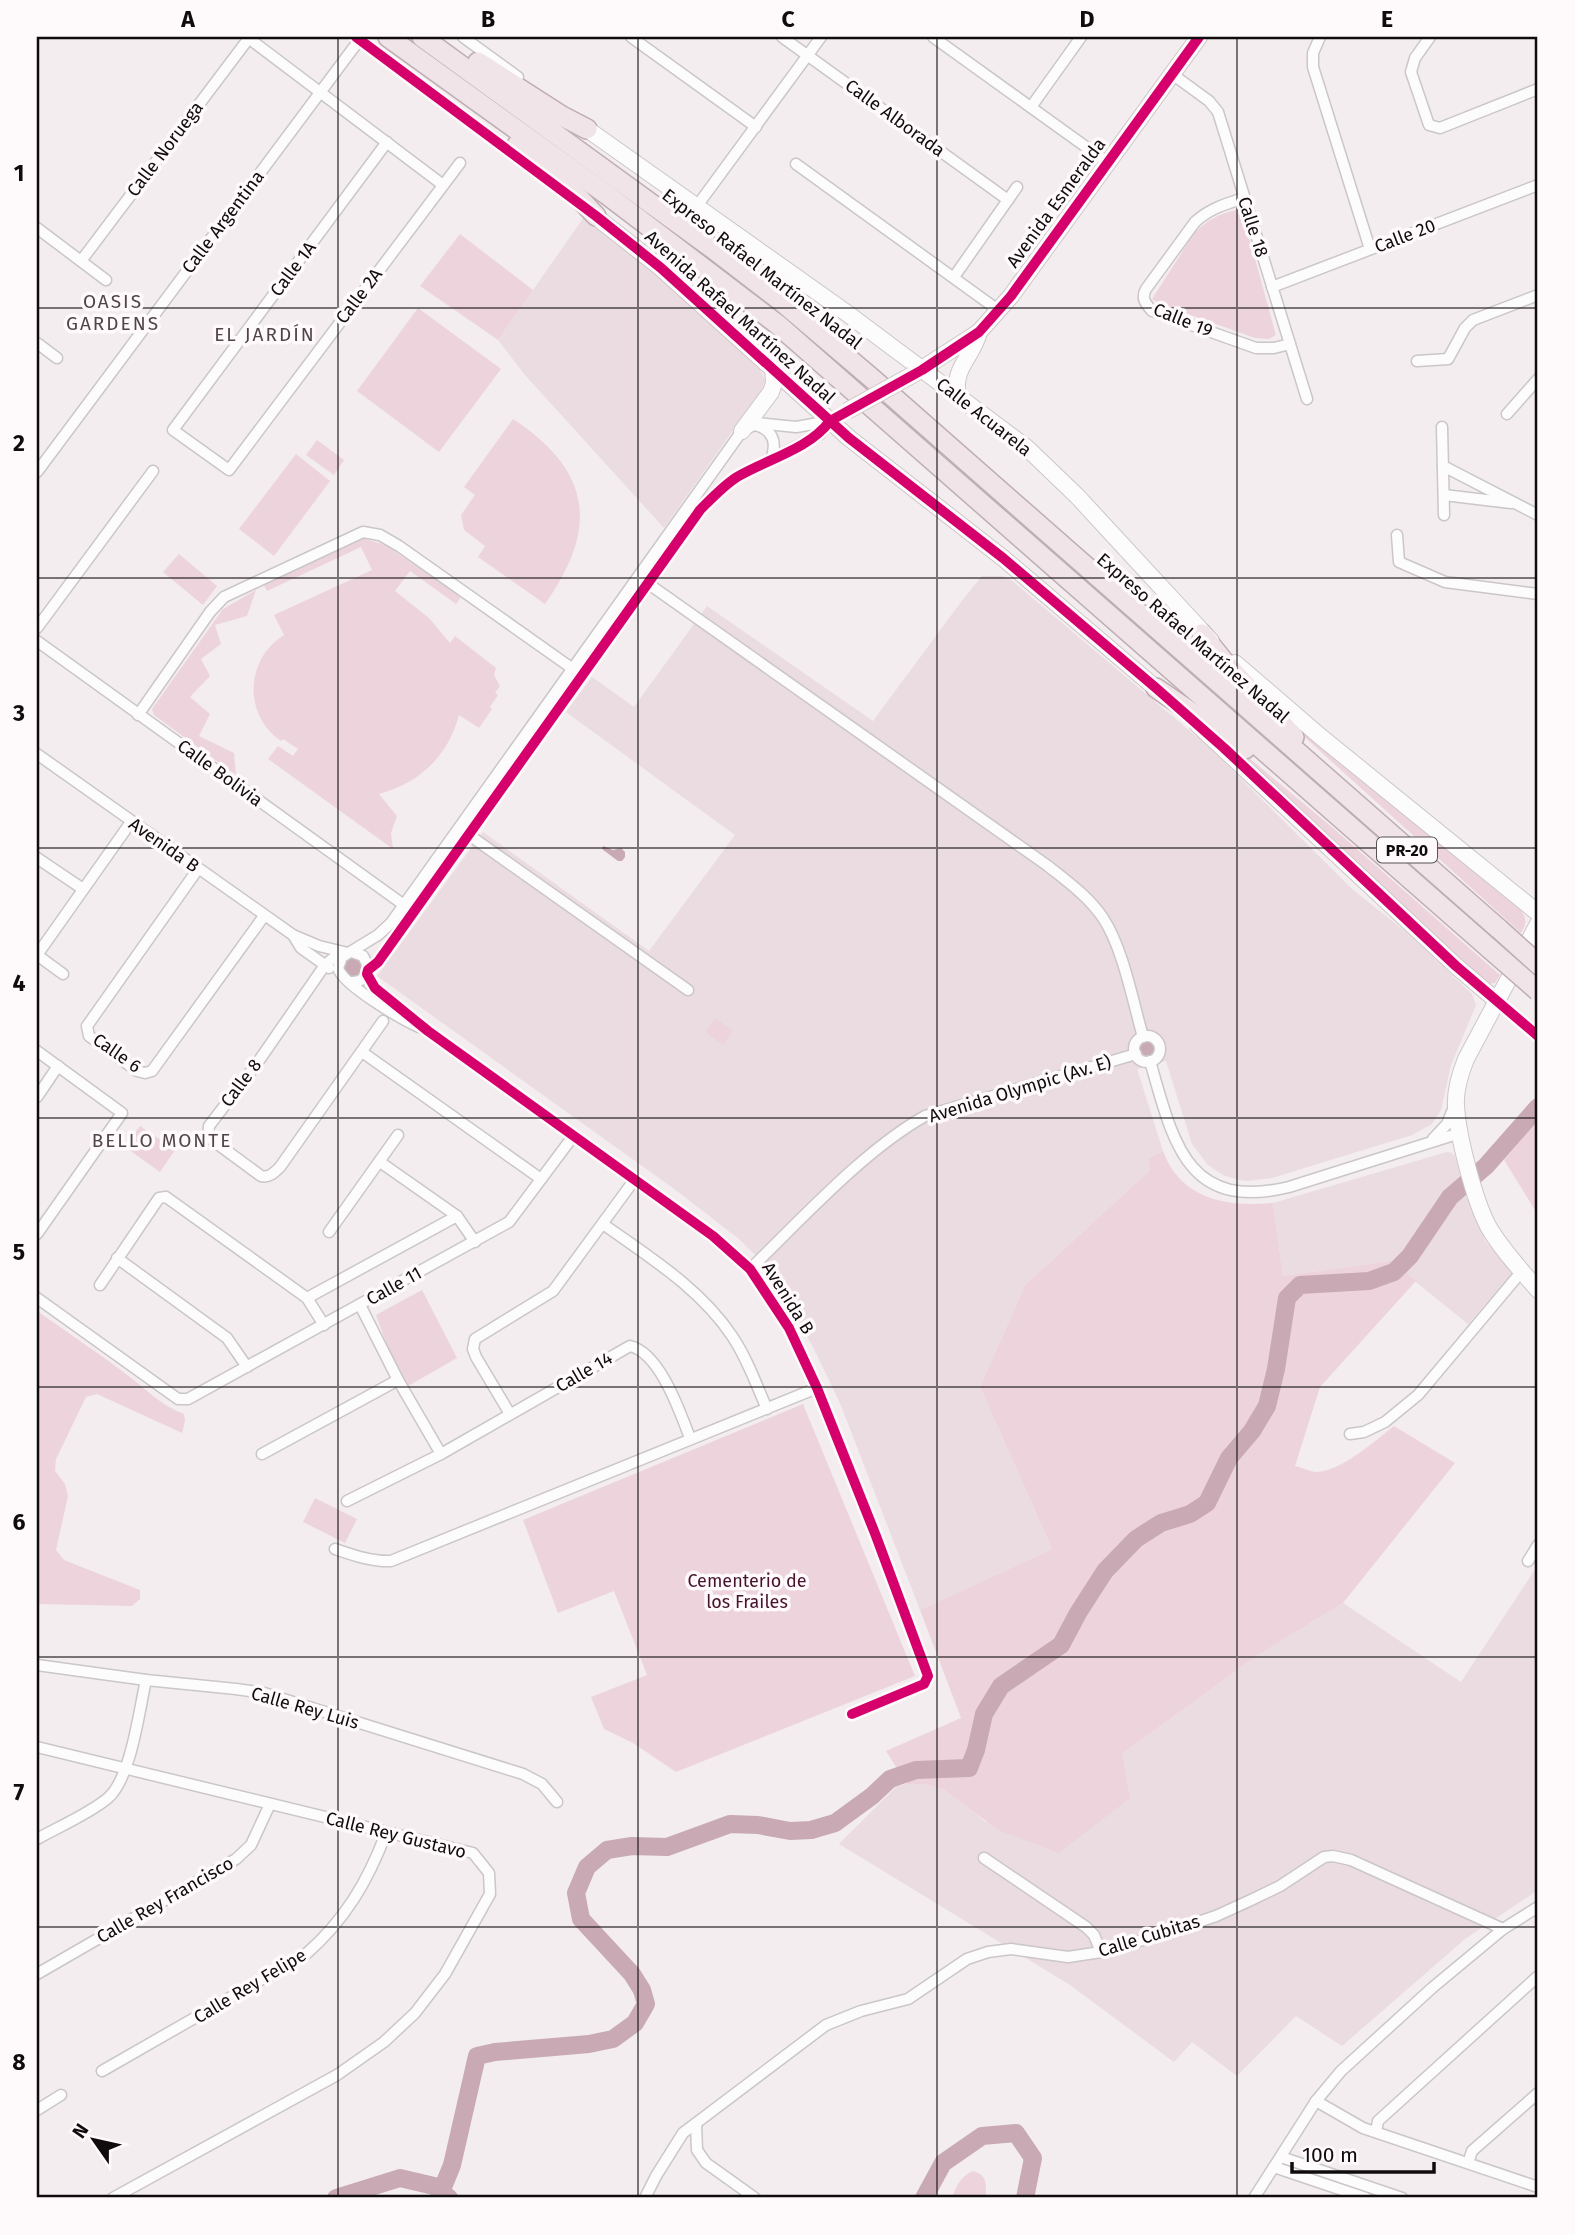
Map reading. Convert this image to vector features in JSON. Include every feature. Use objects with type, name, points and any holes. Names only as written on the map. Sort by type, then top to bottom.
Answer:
[{"type":"highway","name":"Expreso Rafael Martínez Nadal","points":[[388,37],[606,194],[777,324],[1538,991]]},
{"type":"highway","name":"Expreso Rafael Martínez Nadal","points":[[422,37],[781,301],[1538,964]]},
{"type":"highway","points":[[431,37],[461,51],[562,117],[587,129]]},
{"type":"highway","points":[[458,89],[484,119],[580,199],[598,218]]},
{"type":"highway","points":[[1202,634],[1226,664],[1292,734],[1317,770]]},
{"type":"highway","points":[[1156,688],[1262,762],[1303,785]]},
{"type":"street","points":[[248,37],[443,185]]},
{"type":"street","name":"Calle Noruega","points":[[81,261],[248,37]]},
{"type":"street","name":"Calle Acuarela","points":[[464,37],[587,129],[697,206],[917,372],[958,396],[1027,448],[1077,495],[1202,634],[1321,737],[1538,914]]},
{"type":"street","points":[[631,37],[755,127]]},
{"type":"street","name":"Calle Alborada","points":[[782,37],[1008,200]]},
{"type":"street","points":[[697,206],[821,37]]},
{"type":"street","points":[[933,37],[1107,162]]},
{"type":"street","points":[[1031,107],[1081,37]]},
{"type":"street","name":"Avenida Esmeralda","points":[[830,421],[917,372],[979,332],[1199,37]]},
{"type":"street","points":[[1320,37],[1313,53],[1313,67],[1370,249]]},
{"type":"street","points":[[1430,37],[1415,58],[1411,72],[1429,125],[1433,128],[1440,128],[1538,89]]},
{"type":"street","name":"Calle Argentina","points":[[37,472],[358,38]]},
{"type":"street","name":"Avenida Rafael Martínez Nadal","points":[[358,38],[661,268],[830,421],[1003,558],[1156,688],[1497,1001]]},
{"type":"street","name":"Calle 18","points":[[1172,74],[1209,101],[1218,112],[1307,399]]},
{"type":"street","name":"Calle 1A","points":[[173,430],[387,142]]},
{"type":"street","name":"Calle 2A","points":[[173,430],[229,470],[460,163]]},
{"type":"street","points":[[796,164],[998,310]]},
{"type":"street","name":"Calle 20","points":[[1272,287],[1538,185]]},
{"type":"street","points":[[954,277],[1017,187]]},
{"type":"street","name":"Calle 19","points":[[1244,198],[1219,205],[1195,222],[1146,289],[1143,300],[1152,311],[1256,348],[1290,344]]},
{"type":"street","points":[[37,228],[106,280]]},
{"type":"street","points":[[1417,361],[1448,359],[1465,328],[1473,320],[1538,295]]},
{"type":"street","points":[[958,396],[956,378],[975,347],[979,332]]},
{"type":"street","points":[[37,343],[57,358]]},
{"type":"street","points":[[347,954],[338,968],[345,979],[362,980],[379,962],[747,428],[771,391],[774,383],[773,368]]},
{"type":"street","points":[[1507,414],[1538,379]]},
{"type":"street","points":[[747,428],[763,423],[796,427],[830,421]]},
{"type":"street","points":[[325,965],[386,928],[573,669],[700,510],[717,492],[736,478],[820,434],[830,421]]},
{"type":"street","points":[[1442,427],[1444,515]]},
{"type":"street","points":[[747,428],[764,429],[774,438],[775,447],[771,460]]},
{"type":"street","points":[[1443,467],[1538,515]]},
{"type":"street","points":[[37,628],[153,471]]},
{"type":"street","points":[[1444,495],[1518,504]]},
{"type":"street","points":[[138,715],[224,597],[363,532],[380,535],[399,546],[573,669]]},
{"type":"street","points":[[1397,535],[1399,562],[1445,582],[1538,594]]},
{"type":"street","points":[[643,580],[1048,866],[1085,895],[1104,919],[1115,943],[1143,1037]]},
{"type":"street","name":"Calle Bolivia","points":[[37,641],[404,905]]},
{"type":"street","name":"Avenida B","points":[[37,754],[293,935],[347,954]]},
{"type":"street","points":[[64,974],[37,955],[131,822]]},
{"type":"street","points":[[469,835],[688,990]]},
{"type":"street","points":[[37,858],[83,890]]},
{"type":"street","name":"Calle 6","points":[[198,869],[87,1026],[89,1036],[137,1071],[152,1071],[264,916]]},
{"type":"street","points":[[1429,1143],[1447,1124],[1455,1104],[1462,1070],[1538,923]]},
{"type":"street","name":"Avenida B","points":[[293,935],[301,948],[399,1018],[428,1031]]},
{"type":"street","points":[[347,954],[363,956],[367,962],[367,972]]},
{"type":"street","name":"Calle 8","points":[[325,965],[258,1062],[209,1126],[208,1137],[261,1176],[272,1175],[383,1021]]},
{"type":"street","name":"Avenida B","points":[[367,972],[375,988],[428,1031],[713,1236],[750,1269],[789,1328],[817,1388],[928,1676],[924,1684],[852,1714]]},
{"type":"street","points":[[1497,1001],[1538,1036]]},
{"type":"street","points":[[1143,1037],[1153,1037],[1160,1046],[1157,1057],[1150,1061],[1142,1060],[1136,1054],[1136,1044],[1143,1037]]},
{"type":"street","points":[[37,1051],[121,1113],[37,1234]]},
{"type":"street","points":[[362,1052],[541,1179]]},
{"type":"street","name":"Avenida Olympic (Av. E)","points":[[750,1269],[901,1130],[925,1116],[1136,1054]]},
{"type":"street","points":[[1150,1061],[1173,1135],[1188,1163],[1212,1184],[1232,1190],[1260,1192],[1282,1189],[1429,1143],[1461,1140]]},
{"type":"street","points":[[37,1097],[58,1066]]},
{"type":"street","points":[[1455,1104],[1461,1140],[1477,1198],[1488,1226],[1538,1290]]},
{"type":"street","points":[[330,1232],[398,1135]]},
{"type":"street","name":"Calle 11","points":[[37,1298],[178,1399],[184,1400],[509,1222],[574,1135]]},
{"type":"street","points":[[380,1162],[457,1216],[475,1242]]},
{"type":"street","points":[[510,1414],[473,1349],[475,1339],[553,1291],[635,1180]]},
{"type":"street","points":[[100,1284],[159,1198],[166,1197],[307,1298],[324,1325]]},
{"type":"street","points":[[307,1298],[457,1216]]},
{"type":"street","points":[[603,1224],[681,1281],[713,1312],[733,1336],[767,1409]]},
{"type":"street","points":[[117,1258],[227,1338],[247,1367]]},
{"type":"street","points":[[1350,1434],[1364,1432],[1385,1422],[1418,1395],[1522,1271]]},
{"type":"street","points":[[360,1305],[398,1380],[441,1454]]},
{"type":"street","name":"Calle 14","points":[[347,1500],[441,1454],[630,1346],[645,1355],[666,1381],[690,1438]]},
{"type":"street","points":[[262,1454],[398,1380]]},
{"type":"street","points":[[335,1549],[362,1558],[391,1560],[817,1388]]},
{"type":"street","points":[[1528,1562],[1538,1545]]},
{"type":"street","name":"Calle Rey Luis","points":[[37,1665],[264,1693],[523,1774],[542,1784],[557,1802]]},
{"type":"street","points":[[37,1839],[109,1798],[126,1768],[146,1680]]},
{"type":"street","name":"Calle Rey Gustavo","points":[[37,1747],[473,1853],[489,1873],[490,1894],[434,1991],[384,2042],[337,2075],[113,2198]]},
{"type":"street","name":"Calle Rey Francisco","points":[[37,1973],[236,1859],[251,1845],[270,1804]]},
{"type":"street","name":"Calle Rey Felipe","points":[[102,2071],[306,1954],[327,1936],[350,1907],[366,1880],[386,1833]]},
{"type":"street","name":"Calle Cubitas","points":[[645,2198],[683,2133],[826,2025],[861,2011],[908,1999],[967,1959],[988,1952],[1011,1949],[1068,1957],[1101,1952],[1216,1916],[1280,1886],[1324,1857],[1331,1856],[1351,1860],[1503,1929]]},
{"type":"street","points":[[984,1857],[1086,1927],[1094,1936],[1101,1952]]},
{"type":"street","points":[[1254,2198],[1317,2101],[1341,2071],[1503,1929],[1538,1907]]},
{"type":"street","points":[[1377,2126],[1537,1977]]},
{"type":"street","points":[[1468,2163],[1472,2151],[1538,2093]]},
{"type":"street","points":[[37,2110],[61,2095]]},
{"type":"street","points":[[1317,2101],[1349,2121],[1377,2126],[1468,2163],[1538,2187]]},
{"type":"street","points":[[696,2124],[697,2150],[706,2164],[755,2198]]},
{"type":"street","points":[[1281,2157],[1386,2195],[1402,2198]]},
{"type":"street","points":[[1274,2167],[1366,2198]]},
{"type":"shaded area","points":[[584,217],[629,250],[759,367],[765,381],[761,391],[664,528],[525,375],[498,340]]},
{"type":"shaded area","points":[[982,576],[1003,576],[1010,579],[1210,748],[1352,889],[1406,932],[1472,994],[1476,1005],[1451,1065],[1441,1110],[1432,1124],[1412,1135],[1272,1178],[1239,1180],[1223,1175],[1208,1165],[1192,1144],[1166,1061],[1137,1069],[1163,1151],[1148,1158],[1150,1170],[1025,1285],[980,1387],[1052,1549],[920,1610],[840,1403],[812,1345],[767,1267],[739,1239],[677,1191],[377,976],[483,832],[649,951],[735,835],[566,712],[592,677],[634,707],[707,606],[873,721]]},
{"type":"shaded area","points":[[603,846],[613,850],[621,848],[625,857],[618,861],[602,849]]},
{"type":"shaded area","points":[[353,957],[360,960],[363,967],[360,974],[353,977],[346,974],[343,967],[346,960]]},
{"type":"shaded area","points":[[1148,1040],[1156,1045],[1157,1049],[1152,1057],[1148,1058],[1140,1053],[1139,1049],[1144,1041]]},
{"type":"shaded area","points":[[1447,1152],[1455,1156],[1465,1194],[1486,1242],[1512,1273],[1468,1324],[1390,1261],[1283,1276],[1273,1203]]},
{"type":"shaded area","points":[[1538,1565],[1538,1890],[1465,1939],[1342,2046],[1296,2016],[1237,2076],[1192,2042],[1174,2062],[1070,1985],[839,1844],[897,1786],[907,1784],[943,1789],[985,1822],[1122,1754],[1255,1657],[1343,1603],[1461,1682]]},
{"type":"green space","points":[[1237,210],[1242,212],[1276,335],[1269,339],[1255,338],[1152,299],[1195,232],[1214,218]]},
{"type":"green space","points":[[460,234],[533,290],[498,340],[420,286]]},
{"type":"green space","points":[[418,308],[501,369],[439,452],[357,391]]},
{"type":"green space","points":[[513,419],[559,459],[572,480],[579,503],[579,526],[574,550],[545,604],[478,557],[485,546],[464,530],[461,515],[475,495],[464,487]]},
{"type":"green space","points":[[317,440],[344,460],[334,475],[306,455]]},
{"type":"green space","points":[[296,454],[330,481],[274,556],[239,529]]},
{"type":"green space","points":[[362,538],[385,545],[458,594],[460,599],[456,604],[410,571],[395,591],[429,618],[450,643],[455,636],[496,668],[494,675],[500,686],[490,707],[492,709],[479,728],[459,715],[448,743],[430,766],[407,783],[379,794],[397,816],[391,833],[393,849],[268,759],[278,746],[293,756],[298,749],[283,739],[281,741],[269,730],[260,717],[255,702],[256,672],[262,658],[271,645],[284,635],[274,615],[372,570],[361,547],[267,591],[263,583]]},
{"type":"green space","points":[[179,554],[217,586],[203,605],[163,572]]},
{"type":"green space","points":[[256,590],[247,616],[215,625],[221,644],[201,659],[210,676],[190,697],[210,714],[199,736],[234,753],[236,775],[154,715],[152,709],[223,609]]},
{"type":"green space","points":[[1292,719],[1509,897],[1525,918],[1521,933],[1289,723]]},
{"type":"green space","points":[[1236,747],[1500,975],[1495,983],[1486,984],[1233,751]]},
{"type":"green space","points":[[715,1018],[733,1031],[723,1045],[705,1032]]},
{"type":"green space","points":[[1538,1119],[1538,1215],[1504,1160]]},
{"type":"green space","points":[[140,1126],[175,1150],[160,1172],[125,1147]]},
{"type":"green space","points":[[1163,1151],[1181,1180],[1208,1197],[1239,1203],[1273,1203],[1283,1276],[1390,1261],[1416,1281],[1320,1387],[1295,1466],[1317,1472],[1336,1466],[1394,1426],[1455,1463],[1343,1603],[1255,1657],[1122,1754],[1130,1798],[1059,1853],[998,1830],[943,1789],[907,1784],[886,1751],[961,1718],[920,1610],[1052,1549],[980,1387],[1025,1285],[1150,1170],[1148,1158]]},
{"type":"green space","points":[[422,1290],[457,1358],[403,1389],[376,1315]]},
{"type":"green space","points":[[37,1311],[161,1402],[184,1414],[182,1433],[97,1394],[86,1397],[56,1459],[55,1471],[65,1484],[68,1496],[56,1550],[64,1560],[140,1590],[140,1599],[132,1606],[37,1604]]},
{"type":"green space","name":"Cementerio de los Frailes","points":[[803,1404],[915,1676],[676,1772],[633,1743],[604,1729],[591,1697],[647,1675],[614,1591],[558,1613],[523,1520]]},
{"type":"green space","points":[[315,1498],[357,1519],[345,1543],[303,1522]]},
{"type":"green space","points":[[973,2171],[984,2178],[986,2198],[952,2198],[959,2182]]},
{"type":"waterway","points":[[441,2192],[452,2165],[477,2056],[613,2039],[635,2023],[646,2004],[642,1990],[632,1974],[581,1919],[576,1893],[587,1867],[607,1850],[632,1846],[667,1847],[730,1824],[758,1825],[790,1831],[811,1830],[835,1823],[890,1779],[916,1770],[969,1768],[984,1714],[1001,1686],[1061,1645],[1105,1571],[1136,1539],[1161,1523],[1190,1514],[1207,1503],[1229,1458],[1252,1431],[1267,1406],[1276,1369],[1287,1298],[1300,1285],[1369,1281],[1394,1272],[1410,1256],[1450,1197],[1486,1166],[1538,1107]]},
{"type":"waterway","points":[[924,2198],[943,2163],[982,2136],[1016,2133],[1033,2158],[1025,2198]]},
{"type":"waterway","points":[[336,2198],[400,2178],[434,2186],[449,2198]]},
{"type":"cycle path","points":[[356,37],[596,216],[661,268],[849,438],[1003,558],[1156,688],[1224,748],[1456,966],[1538,1036]]},
{"type":"cycle path","points":[[852,1714],[924,1684],[928,1676],[817,1388],[789,1328],[750,1269],[713,1236],[428,1031],[375,988],[367,974],[700,510],[737,477],[799,447],[830,421],[922,370],[979,332],[1011,296],[1199,37]]},
{"type":"district","name":"OASIS GARDENS","points":[[113,312]]},
{"type":"district","name":"EL JARDÍN","points":[[265,334]]},
{"type":"district","name":"BELLO MONTE","points":[[162,1140]]}]
